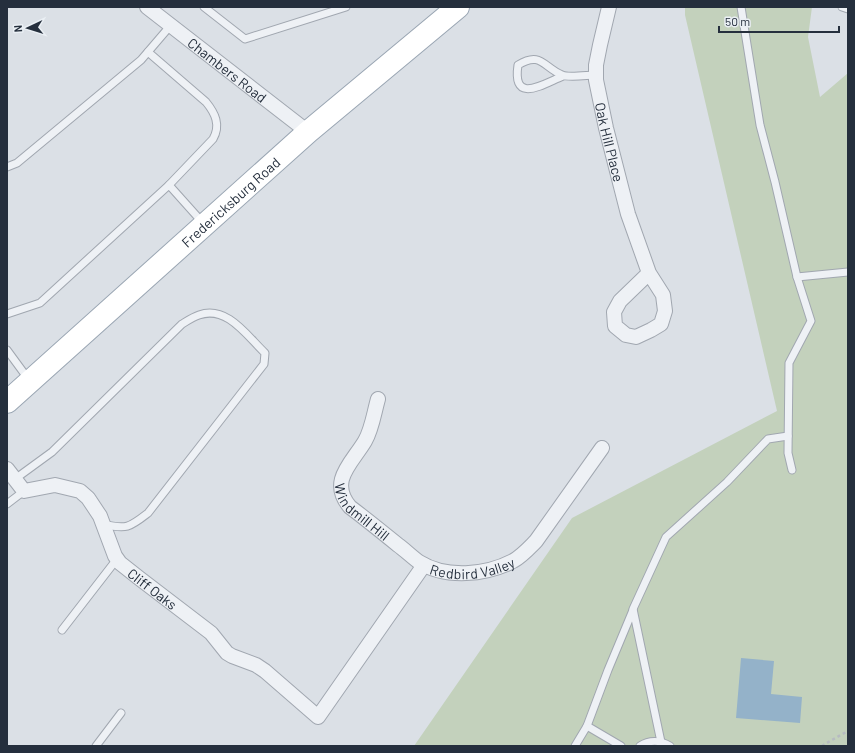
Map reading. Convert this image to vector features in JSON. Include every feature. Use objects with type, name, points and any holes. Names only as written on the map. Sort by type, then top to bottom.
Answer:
[{"type":"main road","name":"Fredericksburg Road","points":[[7,402],[308,132],[458,7]]},
{"type":"street","name":"Chambers Road","points":[[147,7],[308,132]]},
{"type":"street","name":"Oak Hill Place","points":[[609,7],[596,65],[596,80],[606,128],[628,214],[649,273]]},
{"type":"street","name":"Windmill Hill","points":[[378,399],[365,440],[347,466],[341,479],[340,485],[342,494],[350,507],[424,565]]},
{"type":"street","name":"Redbird Valley","points":[[318,717],[424,565],[456,573],[476,573],[495,569],[514,560],[524,553],[536,541],[602,448]]},
{"type":"street","points":[[11,474],[24,492]]},
{"type":"street","name":"Cliff Oaks","points":[[24,492],[56,485],[80,491],[94,505],[100,516],[117,559],[139,578],[211,633],[232,656],[256,665],[265,671],[318,717]]},
{"type":"lane","points":[[205,7],[245,39],[346,7]]},
{"type":"lane","points":[[740,7],[760,125],[775,182],[796,277],[811,321],[789,363],[788,453],[792,470]]},
{"type":"lane","points":[[842,7],[848,10]]},
{"type":"lane","points":[[7,167],[17,163],[141,60],[171,25]]},
{"type":"lane","points":[[7,314],[40,303],[169,185],[214,139],[217,133],[217,118],[206,102],[148,52]]},
{"type":"lane","points":[[563,76],[540,60],[530,59],[518,65],[516,76],[518,83],[523,88],[530,89],[563,76],[596,75]]},
{"type":"lane","points":[[169,185],[204,224]]},
{"type":"lane","points":[[796,277],[848,272]]},
{"type":"lane","points":[[11,474],[52,452],[182,324],[199,315],[216,313],[232,321],[265,353],[264,364],[148,513],[132,525],[117,528],[103,524]]},
{"type":"lane","points":[[7,350],[30,381]]},
{"type":"lane","points":[[575,746],[587,726],[633,610],[666,537],[727,482],[768,439],[788,436]]},
{"type":"lane","points":[[7,504],[24,492]]},
{"type":"lane","points":[[62,630],[117,559]]},
{"type":"lane","points":[[633,610],[661,742]]},
{"type":"lane","points":[[96,746],[121,713]]},
{"type":"lane","points":[[587,726],[621,746]]},
{"type":"lane","points":[[640,746],[651,741],[661,742],[670,746]]},
{"type":"path","points":[[822,746],[848,731]]},
{"type":"green space","points":[[685,7],[812,7],[808,37],[820,97],[848,73],[848,746],[414,746],[572,518],[777,411],[685,15]]},
{"type":"water","points":[[741,658],[774,661],[771,694],[802,697],[800,723],[736,718]]}]
